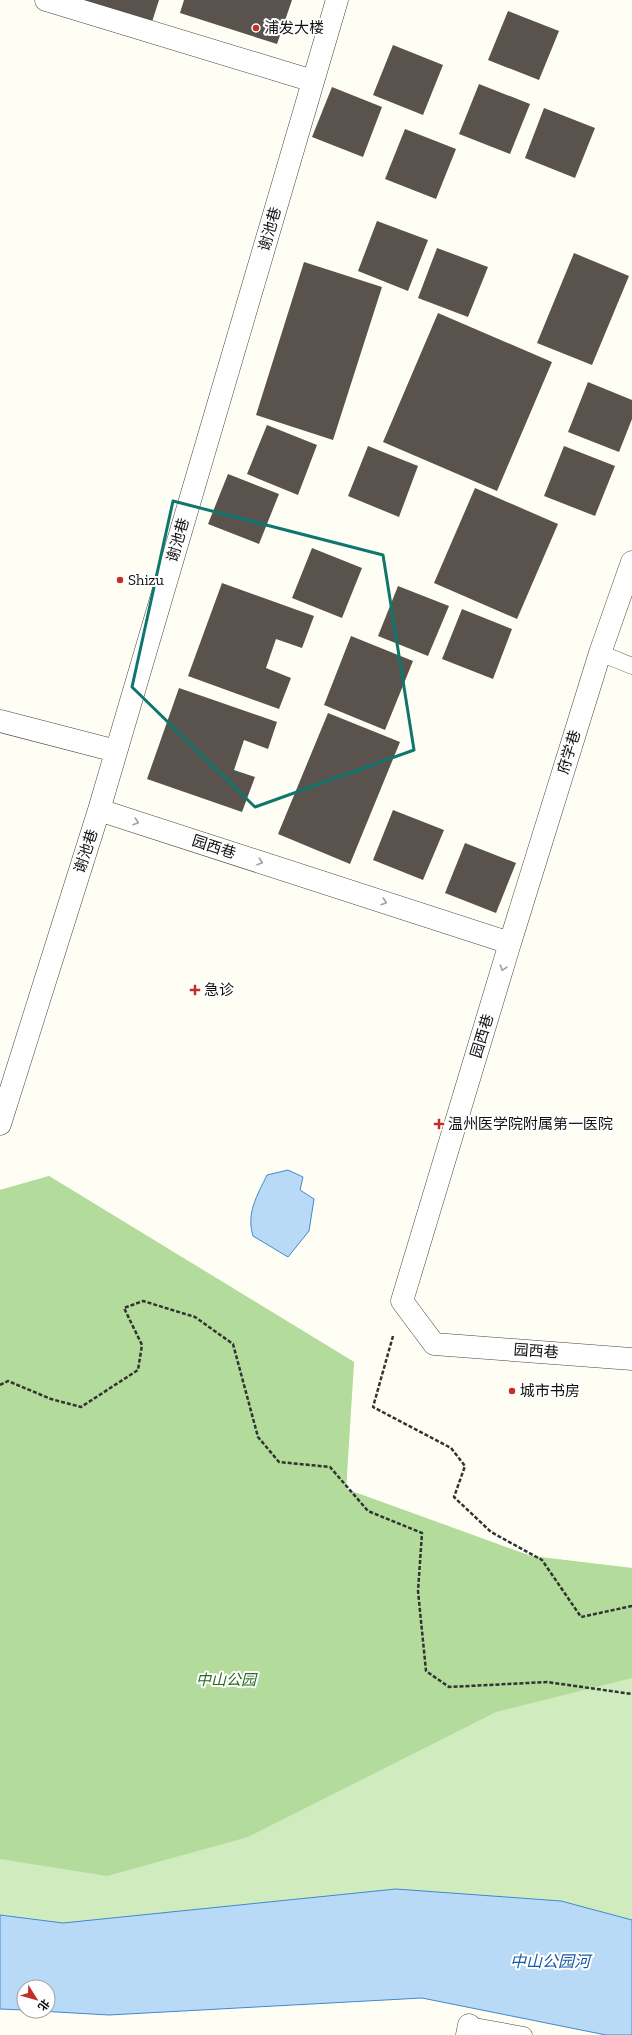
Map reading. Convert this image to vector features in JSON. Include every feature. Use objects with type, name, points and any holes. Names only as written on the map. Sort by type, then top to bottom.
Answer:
[{"type":"street","points":[[46,0],[314,81]]},
{"type":"street","name":"谢池巷","points":[[0,1124],[99,810],[337,0]]},
{"type":"street","name":"府学巷","points":[[510,943],[600,653],[632,562]]},
{"type":"street","points":[[0,721],[116,751]]},
{"type":"street","name":"园西巷","points":[[99,810],[510,943],[402,1301],[434,1344],[632,1359]]},
{"type":"lane","points":[[600,653],[632,666]]},
{"type":"lane","points":[[468,2030],[524,2035]]},
{"type":"path","points":[[0,1385],[8,1381],[51,1400],[81,1408],[138,1370],[142,1345],[124,1308],[143,1301],[195,1317],[233,1344],[258,1437],[279,1462],[330,1467],[368,1512],[422,1533],[418,1591],[426,1670],[449,1687],[547,1682],[632,1694]]},
{"type":"path","points":[[402,1301],[373,1407],[451,1448],[465,1466],[454,1497],[491,1532],[542,1560],[581,1617],[632,1606]]},
{"type":"highlighted area","points":[[173,501],[383,555],[414,750],[255,807],[132,687]]},
{"type":"green space","name":"中山公园","points":[[49,1176],[354,1362],[346,1489],[531,1556],[632,1568],[632,1920],[561,1901],[63,1923],[0,1915],[0,1190]]},
{"type":"green space","name":"中山公园","points":[[49,1176],[354,1362],[346,1489],[531,1556],[632,1568],[632,1678],[496,1712],[248,1837],[107,1876],[0,1859],[0,1190]]},
{"type":"water","points":[[288,1170],[303,1177],[300,1190],[314,1199],[309,1231],[288,1257],[253,1236],[251,1220],[254,1205],[267,1175]]},
{"type":"water","name":"中山公园河","points":[[396,1889],[561,1901],[632,1920],[632,2035],[606,2035],[422,1998],[109,2015],[56,2012],[56,1979],[16,1979],[16,2010],[0,2009],[0,1915],[63,1923]]},
{"type":"building","points":[[77,0],[159,0],[151,25]]},
{"type":"building","name":"浦发大楼","points":[[184,0],[292,0],[277,44],[180,13]]},
{"type":"building","points":[[508,11],[559,31],[539,80],[488,60]]},
{"type":"building","points":[[393,45],[443,65],[423,115],[373,95]]},
{"type":"building","points":[[479,84],[530,104],[510,154],[459,134]]},
{"type":"building","points":[[332,87],[382,107],[363,157],[312,137]]},
{"type":"building","points":[[544,108],[595,128],[575,178],[525,158]]},
{"type":"building","points":[[405,129],[456,149],[436,199],[385,179]]},
{"type":"building","points":[[377,221],[428,240],[408,291],[358,271]]},
{"type":"building","points":[[437,248],[488,267],[468,317],[418,298]]},
{"type":"building","points":[[574,253],[629,276],[592,365],[537,343]]},
{"type":"building","points":[[304,262],[382,287],[333,440],[256,415]]},
{"type":"building","points":[[438,313],[552,362],[497,491],[383,442]]},
{"type":"building","points":[[588,382],[632,400],[632,419],[619,452],[568,432]]},
{"type":"building","points":[[267,425],[317,445],[298,495],[247,474]]},
{"type":"building","points":[[368,446],[418,466],[399,517],[348,496]]},
{"type":"building","points":[[564,446],[615,466],[595,516],[544,496]]},
{"type":"building","points":[[228,474],[279,494],[259,544],[208,524]]},
{"type":"building","points":[[475,488],[558,524],[517,619],[434,583]]},
{"type":"building","points":[[312,548],[362,568],[342,618],[292,598]]},
{"type":"building","points":[[222,583],[314,616],[302,648],[276,639],[266,668],[291,678],[279,709],[188,676]]},
{"type":"building","points":[[398,586],[449,606],[428,656],[378,636]]},
{"type":"building","points":[[462,609],[512,629],[493,679],[442,659]]},
{"type":"building","points":[[351,636],[413,661],[385,730],[324,705]]},
{"type":"building","points":[[179,688],[277,722],[268,749],[244,740],[234,770],[255,777],[242,812],[147,779]]},
{"type":"building","points":[[328,713],[400,742],[350,864],[278,834]]},
{"type":"building","points":[[393,810],[444,830],[423,880],[373,860]]},
{"type":"building","points":[[465,843],[516,863],[496,913],[445,893]]},
{"type":"place","name":"浦发大楼","points":[[256,28]]},
{"type":"place","name":"Shizu","points":[[120,580]]},
{"type":"place","name":"急诊","points":[[195,990]]},
{"type":"place","name":"温州医学院附属第一医院","points":[[439,1124]]},
{"type":"place","name":"城市书房","points":[[512,1391]]}]
